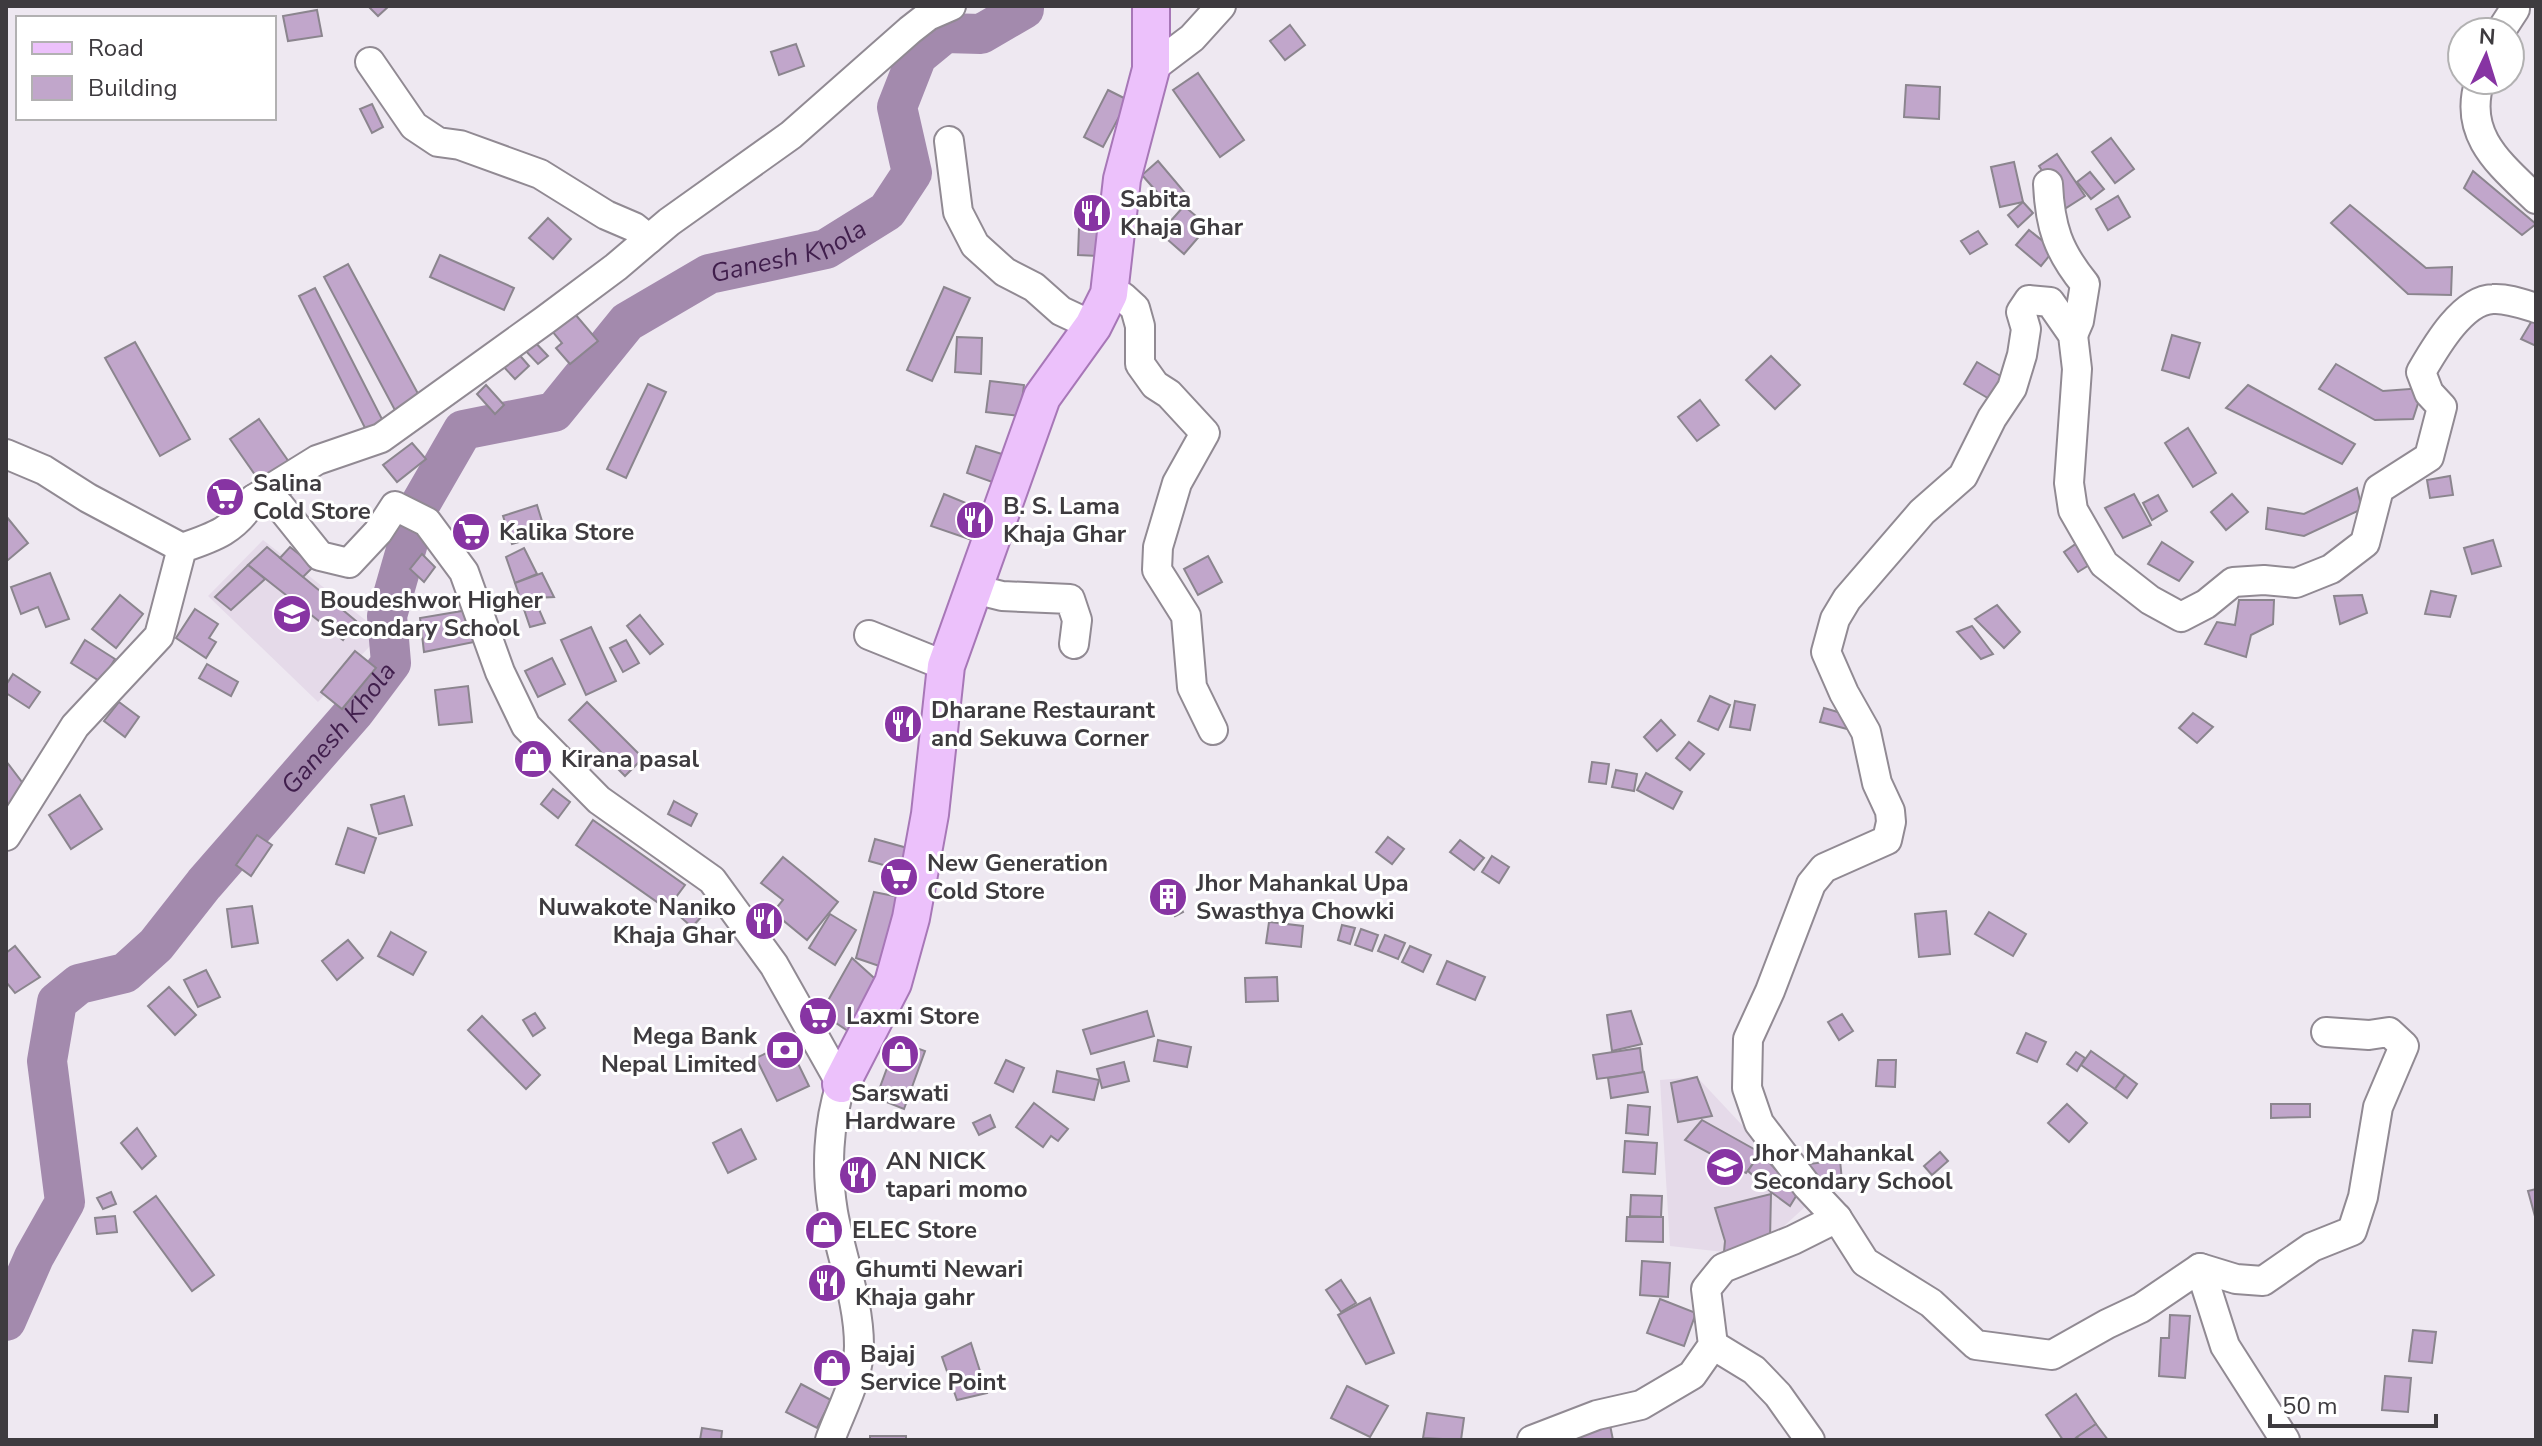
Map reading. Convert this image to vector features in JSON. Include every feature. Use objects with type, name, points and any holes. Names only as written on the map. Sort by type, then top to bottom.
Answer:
[{"type":"main road","points":[[841,1084],[893,983],[911,918],[930,814],[946,666],[1042,397],[1093,326],[1109,294],[1122,179],[1151,69],[1151,6]]},
{"type":"street","points":[[6,454],[44,470],[88,498],[182,548],[215,537],[243,518],[254,499],[317,460],[381,438],[545,320],[791,135],[928,16],[951,6]]},
{"type":"street","points":[[1151,69],[1192,38],[1221,6]]},
{"type":"street","points":[[370,62],[414,126],[438,142],[460,145],[540,174],[606,215],[634,227],[649,239]]},
{"type":"street","points":[[2475,96],[2476,126],[2492,156],[2536,199]]},
{"type":"street","points":[[949,141],[958,212],[975,245],[1005,272],[1034,287],[1061,311],[1093,326]]},
{"type":"street","points":[[2048,184],[2054,234],[2067,263],[2085,284],[2079,321],[2073,335]]},
{"type":"street","points":[[1109,294],[1123,297],[1135,308],[1140,326],[1140,364],[1155,385],[1169,394],[1205,433],[1177,483],[1158,547],[1157,570],[1186,616],[1192,687],[1213,730]]},
{"type":"street","points":[[2200,1268],[2141,1308],[2052,1355],[1976,1345],[1931,1303],[1865,1262],[1837,1218],[1807,1186],[1759,1123],[1747,1088],[1748,1039],[1811,884],[1824,868],[1887,840],[1891,822],[1890,811],[1877,783],[1866,732],[1826,652],[1835,619],[1847,599],[1922,512],[1963,476],[1992,418],[2012,388],[2026,329],[2021,312],[2029,300],[2050,302],[2073,335],[2077,369],[2069,483],[2073,510],[2104,564],[2150,600],[2181,617],[2206,604],[2233,582],[2264,580],[2296,583],[2331,569],[2365,543],[2379,489],[2429,457],[2442,407],[2429,393],[2421,372],[2444,337],[2465,311],[2492,298],[2536,308]]},
{"type":"street","points":[[254,499],[279,505],[320,556],[349,563],[378,532],[395,506],[427,522],[464,572],[500,672],[526,726],[599,800],[712,880],[774,965],[841,1084],[829,1144],[833,1210],[858,1318],[859,1349],[856,1374],[830,1440]]},
{"type":"street","points":[[6,836],[75,726],[159,636],[182,548]]},
{"type":"street","points":[[974,589],[1002,596],[1070,599],[1077,620],[1074,644]]},
{"type":"street","points":[[869,635],[946,666]]},
{"type":"street","points":[[2200,1268],[2236,1279],[2263,1281],[2312,1247],[2352,1231],[2363,1197],[2378,1107],[2404,1046],[2389,1032],[2369,1035],[2326,1032]]},
{"type":"street","points":[[1532,1440],[1597,1415],[1641,1405],[1692,1375],[1713,1345],[1706,1289],[1723,1268],[1793,1240],[1837,1218]]},
{"type":"street","points":[[2200,1268],[2225,1346],[2285,1440]]},
{"type":"street","points":[[1713,1345],[1754,1370],[1778,1395],[1810,1440]]},
{"type":"shaded area","name":"Boudeshwor Higher Secondary School","points":[[263,540],[382,633],[318,702],[208,596]]},
{"type":"shaded area","name":"Jhor Mahankal Secondary School","points":[[1697,1077],[1787,1173],[1807,1205],[1770,1239],[1724,1252],[1670,1246],[1660,1080]]},
{"type":"building","points":[[368,6],[389,6],[378,16]]},
{"type":"building","points":[[317,10],[322,36],[288,41],[283,16]]},
{"type":"building","points":[[1290,25],[1305,45],[1285,60],[1270,41]]},
{"type":"building","points":[[796,44],[804,66],[779,75],[771,52]]},
{"type":"building","points":[[1198,73],[1244,140],[1220,157],[1173,90]]},
{"type":"building","points":[[1906,85],[1940,87],[1939,119],[1904,117]]},
{"type":"building","points":[[1108,90],[1128,100],[1103,147],[1084,137]]},
{"type":"building","points":[[372,104],[383,127],[372,133],[360,109]]},
{"type":"building","points":[[2111,138],[2134,169],[2115,183],[2092,152]]},
{"type":"building","points":[[2057,154],[2085,196],[2066,208],[2039,166]]},
{"type":"building","points":[[1158,161],[1186,194],[1170,207],[1142,175]]},
{"type":"building","points":[[2014,162],[2023,202],[2000,207],[1991,167]]},
{"type":"building","points":[[2473,171],[2536,224],[2522,235],[2464,188]]},
{"type":"building","points":[[2090,172],[2104,189],[2091,199],[2077,182]]},
{"type":"building","points":[[2118,196],[2130,217],[2108,230],[2096,209]]},
{"type":"building","points":[[2023,202],[2033,213],[2018,227],[2008,215]]},
{"type":"building","points":[[2350,205],[2426,268],[2452,267],[2451,295],[2408,294],[2331,223]]},
{"type":"building","points":[[1184,206],[1208,226],[1184,254],[1160,233]]},
{"type":"building","points":[[548,218],[571,239],[553,259],[529,238]]},
{"type":"building","points":[[1079,228],[1098,229],[1098,256],[1078,255]]},
{"type":"building","points":[[2029,230],[2054,250],[2041,266],[2016,245]]},
{"type":"building","points":[[1978,231],[1987,244],[1970,254],[1961,241]]},
{"type":"building","points":[[440,255],[514,288],[504,310],[430,277]]},
{"type":"building","points":[[348,264],[422,401],[397,414],[324,277]]},
{"type":"building","points":[[944,287],[970,298],[932,381],[907,370]]},
{"type":"building","points":[[315,288],[384,423],[367,432],[299,296]]},
{"type":"building","points":[[569,307],[598,341],[570,364],[556,348],[562,343],[547,325]]},
{"type":"building","points":[[2533,319],[2536,321],[2536,346],[2521,339]]},
{"type":"building","points":[[2172,335],[2200,343],[2189,378],[2162,370]]},
{"type":"building","points":[[957,337],[982,338],[981,374],[955,372]]},
{"type":"building","points":[[532,339],[548,356],[538,364],[523,348]]},
{"type":"building","points":[[135,342],[190,439],[160,456],[105,358]]},
{"type":"building","points":[[516,351],[529,366],[515,379],[502,365]]},
{"type":"building","points":[[1771,356],[1800,385],[1775,409],[1746,380]]},
{"type":"building","points":[[1977,362],[2004,378],[1991,400],[1964,384]]},
{"type":"building","points":[[2336,364],[2383,391],[2423,388],[2413,419],[2375,420],[2319,389]]},
{"type":"building","points":[[990,381],[1024,385],[1020,416],[986,412]]},
{"type":"building","points":[[648,384],[666,392],[626,478],[607,469]]},
{"type":"building","points":[[486,385],[504,405],[495,414],[477,394]]},
{"type":"building","points":[[2248,385],[2355,444],[2342,464],[2226,408]]},
{"type":"building","points":[[1700,400],[1719,425],[1697,441],[1678,417]]},
{"type":"building","points":[[259,419],[289,462],[260,482],[230,439]]},
{"type":"building","points":[[2188,428],[2216,473],[2193,487],[2165,443]]},
{"type":"building","points":[[412,443],[426,459],[397,482],[383,465]]},
{"type":"building","points":[[976,446],[1005,455],[995,483],[967,473]]},
{"type":"building","points":[[2450,476],[2453,495],[2430,498],[2427,480]]},
{"type":"building","points":[[2357,488],[2362,509],[2304,536],[2266,529],[2268,508],[2304,514]]},
{"type":"building","points":[[944,494],[985,511],[972,540],[931,526]]},
{"type":"building","points":[[2134,494],[2151,525],[2123,538],[2105,508]]},
{"type":"building","points":[[2232,494],[2248,512],[2226,530],[2211,512]]},
{"type":"building","points":[[2158,495],[2167,511],[2152,520],[2143,503]]},
{"type":"building","points":[[537,505],[546,534],[512,544],[503,516]]},
{"type":"building","points":[[6,516],[28,543],[8,560],[6,558]]},
{"type":"building","points":[[2493,540],[2501,566],[2472,574],[2464,548]]},
{"type":"building","points":[[2080,541],[2094,562],[2078,572],[2064,552]]},
{"type":"building","points":[[2162,542],[2193,562],[2179,581],[2148,564]]},
{"type":"building","points":[[267,547],[356,621],[343,640],[248,565]]},
{"type":"building","points":[[290,547],[314,566],[303,577],[280,558]]},
{"type":"building","points":[[524,548],[537,574],[515,583],[506,557]]},
{"type":"building","points":[[422,554],[435,567],[424,582],[410,569]]},
{"type":"building","points":[[1208,556],[1222,582],[1198,595],[1184,569]]},
{"type":"building","points":[[248,565],[265,579],[231,610],[215,597]]},
{"type":"building","points":[[50,573],[69,619],[46,627],[38,607],[21,614],[11,587]]},
{"type":"building","points":[[542,573],[554,597],[534,598],[545,623],[530,627],[515,583]]},
{"type":"building","points":[[2431,591],[2456,596],[2450,617],[2425,614]]},
{"type":"building","points":[[120,595],[143,614],[116,648],[92,629]]},
{"type":"building","points":[[2362,595],[2367,613],[2340,624],[2334,596]]},
{"type":"building","points":[[2239,600],[2274,600],[2273,624],[2251,635],[2246,657],[2205,644],[2217,622],[2235,625]]},
{"type":"building","points":[[1997,605],[2020,632],[2004,648],[1975,619]]},
{"type":"building","points":[[195,609],[218,624],[209,638],[216,642],[206,658],[176,638]]},
{"type":"building","points":[[468,610],[474,642],[424,652],[420,618]]},
{"type":"building","points":[[640,615],[663,644],[650,654],[627,626]]},
{"type":"building","points":[[1972,626],[1993,654],[1981,659],[1957,632]]},
{"type":"building","points":[[591,627],[616,681],[586,695],[561,640]]},
{"type":"building","points":[[85,640],[115,659],[101,682],[71,663]]},
{"type":"building","points":[[626,640],[639,663],[623,672],[610,648]]},
{"type":"building","points":[[355,651],[376,668],[342,709],[321,692]]},
{"type":"building","points":[[552,658],[565,684],[538,697],[525,671]]},
{"type":"building","points":[[207,664],[238,682],[231,696],[199,678]]},
{"type":"building","points":[[13,674],[40,692],[29,708],[6,693],[6,685]]},
{"type":"building","points":[[468,686],[472,722],[439,725],[435,690]]},
{"type":"building","points":[[1710,696],[1730,705],[1718,730],[1698,721]]},
{"type":"building","points":[[1735,701],[1755,705],[1750,730],[1730,727]]},
{"type":"building","points":[[119,702],[139,717],[125,737],[104,721]]},
{"type":"building","points":[[587,702],[643,758],[625,776],[569,720]]},
{"type":"building","points":[[1824,708],[1855,717],[1851,730],[1820,722]]},
{"type":"building","points":[[2193,713],[2213,727],[2197,743],[2179,728]]},
{"type":"building","points":[[1661,720],[1675,735],[1657,751],[1644,737]]},
{"type":"building","points":[[1689,742],[1704,754],[1690,770],[1676,758]]},
{"type":"building","points":[[6,761],[28,790],[6,807]]},
{"type":"building","points":[[1592,762],[1609,764],[1606,784],[1589,782]]},
{"type":"building","points":[[1616,770],[1637,774],[1634,791],[1612,787]]},
{"type":"building","points":[[1646,773],[1682,792],[1673,809],[1637,790]]},
{"type":"building","points":[[553,789],[570,802],[558,818],[541,804]]},
{"type":"building","points":[[80,795],[102,829],[71,849],[49,815]]},
{"type":"building","points":[[404,796],[412,825],[379,834],[371,805]]},
{"type":"building","points":[[674,801],[697,814],[691,826],[668,814]]},
{"type":"building","points":[[593,820],[685,885],[667,909],[576,845]]},
{"type":"building","points":[[348,828],[376,838],[364,873],[336,864]]},
{"type":"building","points":[[257,835],[272,845],[251,876],[236,865]]},
{"type":"building","points":[[1388,837],[1404,849],[1392,864],[1376,852]]},
{"type":"building","points":[[875,839],[911,849],[905,871],[869,861]]},
{"type":"building","points":[[1460,840],[1484,858],[1474,870],[1450,852]]},
{"type":"building","points":[[1492,856],[1509,867],[1499,883],[1482,872]]},
{"type":"building","points":[[783,857],[838,902],[807,940],[773,912],[783,900],[761,883]]},
{"type":"building","name":"Jhor Mahankal Upa Swasthya Chowki","points":[[1169,882],[1183,912],[1175,916],[1171,906],[1165,909],[1155,888]]},
{"type":"building","points":[[874,892],[904,898],[885,968],[856,958]]},
{"type":"building","points":[[687,902],[703,915],[692,927],[677,914]]},
{"type":"building","points":[[252,906],[258,943],[232,947],[227,909]]},
{"type":"building","points":[[1946,911],[1950,954],[1919,957],[1915,914]]},
{"type":"building","points":[[1989,912],[2026,934],[2013,956],[1975,934]]},
{"type":"building","points":[[830,914],[856,930],[835,965],[809,948]]},
{"type":"building","points":[[1269,922],[1303,926],[1301,947],[1266,943]]},
{"type":"building","points":[[1342,925],[1355,928],[1350,944],[1338,940]]},
{"type":"building","points":[[1361,929],[1378,935],[1372,951],[1355,945]]},
{"type":"building","points":[[391,932],[426,952],[413,975],[378,956]]},
{"type":"building","points":[[1385,935],[1405,943],[1398,959],[1378,951]]},
{"type":"building","points":[[348,940],[363,958],[337,980],[322,961]]},
{"type":"building","points":[[15,946],[40,977],[15,993],[6,982],[6,953]]},
{"type":"building","points":[[1410,946],[1431,955],[1423,972],[1402,962]]},
{"type":"building","points":[[852,958],[883,986],[854,1035],[821,1013]]},
{"type":"building","points":[[1447,961],[1485,977],[1475,1000],[1437,984]]},
{"type":"building","points":[[206,970],[220,997],[198,1007],[184,980]]},
{"type":"building","points":[[1277,977],[1278,1001],[1246,1002],[1245,978]]},
{"type":"building","points":[[169,987],[196,1015],[175,1035],[148,1006]]},
{"type":"building","points":[[1147,1011],[1154,1036],[1091,1054],[1083,1030]]},
{"type":"building","points":[[1631,1011],[1642,1044],[1612,1051],[1607,1015]]},
{"type":"building","points":[[535,1013],[545,1028],[533,1036],[523,1020]]},
{"type":"building","points":[[1842,1014],[1853,1031],[1839,1040],[1828,1022]]},
{"type":"building","points":[[482,1016],[540,1075],[526,1089],[468,1030]]},
{"type":"building","points":[[2026,1033],[2046,1042],[2037,1062],[2017,1053]]},
{"type":"building","points":[[1158,1040],[1191,1047],[1187,1067],[1154,1061]]},
{"type":"building","points":[[897,1041],[925,1051],[904,1109],[876,1098]]},
{"type":"building","points":[[788,1043],[809,1086],[777,1101],[756,1058]]},
{"type":"building","points":[[1640,1048],[1643,1073],[1597,1079],[1593,1055]]},
{"type":"building","points":[[2091,1051],[2125,1075],[2115,1089],[2081,1065]]},
{"type":"building","points":[[2076,1052],[2085,1058],[2077,1071],[2067,1064]]},
{"type":"building","points":[[1006,1060],[1024,1068],[1013,1092],[995,1083]]},
{"type":"building","points":[[1878,1060],[1896,1060],[1895,1087],[1876,1086]]},
{"type":"building","points":[[1124,1062],[1129,1081],[1102,1088],[1097,1069]]},
{"type":"building","points":[[1057,1071],[1099,1080],[1094,1100],[1053,1092]]},
{"type":"building","points":[[1644,1072],[1648,1092],[1611,1098],[1608,1078]]},
{"type":"building","points":[[2125,1075],[2137,1084],[2127,1098],[2115,1089]]},
{"type":"building","points":[[1697,1077],[1712,1116],[1678,1122],[1671,1083]]},
{"type":"building","points":[[1034,1103],[1068,1129],[1058,1141],[1051,1136],[1043,1147],[1016,1127]]},
{"type":"building","points":[[2067,1104],[2087,1123],[2069,1142],[2048,1123]]},
{"type":"building","points":[[2271,1104],[2310,1104],[2310,1117],[2271,1118]]},
{"type":"building","points":[[1628,1105],[1650,1107],[1648,1135],[1626,1133]]},
{"type":"building","points":[[990,1115],[995,1127],[979,1135],[973,1123]]},
{"type":"building","points":[[1702,1120],[1761,1153],[1746,1173],[1685,1140]]},
{"type":"building","points":[[137,1128],[156,1156],[142,1169],[121,1143]]},
{"type":"building","points":[[741,1129],[756,1159],[728,1173],[713,1143]]},
{"type":"building","points":[[1625,1141],[1657,1143],[1655,1174],[1623,1172]]},
{"type":"building","points":[[1940,1152],[1948,1161],[1932,1175],[1924,1166]]},
{"type":"building","points":[[1760,1153],[1782,1176],[1771,1192],[1748,1171]]},
{"type":"building","points":[[1840,1160],[1842,1181],[1811,1184],[1809,1164]]},
{"type":"building","points":[[1782,1176],[1801,1188],[1790,1206],[1771,1192]]},
{"type":"building","points":[[2536,1189],[2536,1220],[2528,1191]]},
{"type":"building","points":[[111,1192],[116,1204],[103,1209],[97,1198]]},
{"type":"building","points":[[1771,1194],[1770,1239],[1724,1252],[1725,1241],[1715,1208]]},
{"type":"building","points":[[1631,1195],[1662,1196],[1661,1217],[1630,1216]]},
{"type":"building","points":[[156,1196],[214,1275],[192,1291],[134,1212]]},
{"type":"building","points":[[115,1216],[117,1232],[97,1234],[95,1218]]},
{"type":"building","points":[[1627,1217],[1663,1217],[1663,1242],[1626,1241]]},
{"type":"building","points":[[1642,1261],[1670,1263],[1668,1297],[1640,1295]]},
{"type":"building","points":[[1341,1280],[1356,1303],[1341,1312],[1326,1290]]},
{"type":"building","points":[[1370,1298],[1394,1353],[1366,1364],[1338,1315]]},
{"type":"building","points":[[1660,1299],[1696,1313],[1684,1346],[1647,1333]]},
{"type":"building","points":[[2170,1315],[2190,1316],[2185,1378],[2159,1376],[2161,1338],[2169,1338]]},
{"type":"building","points":[[2413,1330],[2436,1332],[2432,1363],[2409,1361]]},
{"type":"building","points":[[971,1343],[987,1393],[957,1400],[942,1357]]},
{"type":"building","points":[[2385,1376],[2411,1378],[2408,1412],[2382,1410]]},
{"type":"building","points":[[801,1384],[831,1400],[817,1428],[786,1412]]},
{"type":"building","points":[[1347,1386],[1388,1406],[1370,1437],[1331,1418]]},
{"type":"building","points":[[2076,1394],[2096,1424],[2073,1440],[2063,1440],[2046,1415]]},
{"type":"building","points":[[1427,1413],[1464,1418],[1461,1440],[1423,1438]]},
{"type":"building","points":[[2096,1424],[2108,1440],[2079,1440],[2077,1437]]},
{"type":"building","points":[[1610,1425],[1613,1440],[1579,1440],[1577,1432]]},
{"type":"building","points":[[702,1428],[722,1431],[721,1440],[700,1440]]},
{"type":"building","points":[[870,1436],[906,1436],[906,1440],[870,1440]]},
{"type":"waterway","name":"Ganesh Khola","points":[[6,1321],[34,1257],[65,1202],[47,1061],[57,1002],[79,984],[125,973],[156,945],[204,884],[355,711],[391,663],[387,616],[418,508],[463,430],[554,412],[627,322],[709,274],[826,249],[887,211],[912,173],[897,107],[917,56],[945,33],[981,34],[1024,9],[1024,6]]},
{"type":"place","name":"Sabita Khaja Ghar","points":[[1092,213]]},
{"type":"place","name":"Salina Cold Store","points":[[225,497]]},
{"type":"place","name":"B. S. Lama Khaja Ghar","points":[[975,520]]},
{"type":"place","name":"Kalika Store","points":[[471,532]]},
{"type":"place","name":"Boudeshwor Higher Secondary School","points":[[292,614]]},
{"type":"place","name":"Dharane Restaurant and Sekuwa Corner","points":[[903,724]]},
{"type":"place","name":"Kirana pasal","points":[[533,759]]},
{"type":"place","name":"New Generation Cold Store","points":[[899,877]]},
{"type":"place","name":"Jhor Mahankal Upa Swasthya Chowki","points":[[1168,897]]},
{"type":"place","name":"Nuwakote Naniko Khaja Ghar","points":[[764,921]]},
{"type":"place","name":"Laxmi Store","points":[[818,1016]]},
{"type":"place","name":"Mega Bank Nepal Limited","points":[[785,1050]]},
{"type":"place","name":"Sarswati Hardware","points":[[900,1054]]},
{"type":"place","name":"Jhor Mahankal Secondary School","points":[[1725,1167]]},
{"type":"place","name":"AN NICK tapari momo","points":[[858,1175]]},
{"type":"place","name":"ELEC Store","points":[[824,1230]]},
{"type":"place","name":"Ghumti Newari Khaja gahr","points":[[827,1283]]},
{"type":"place","name":"Bajaj Service Point","points":[[832,1368]]}]
